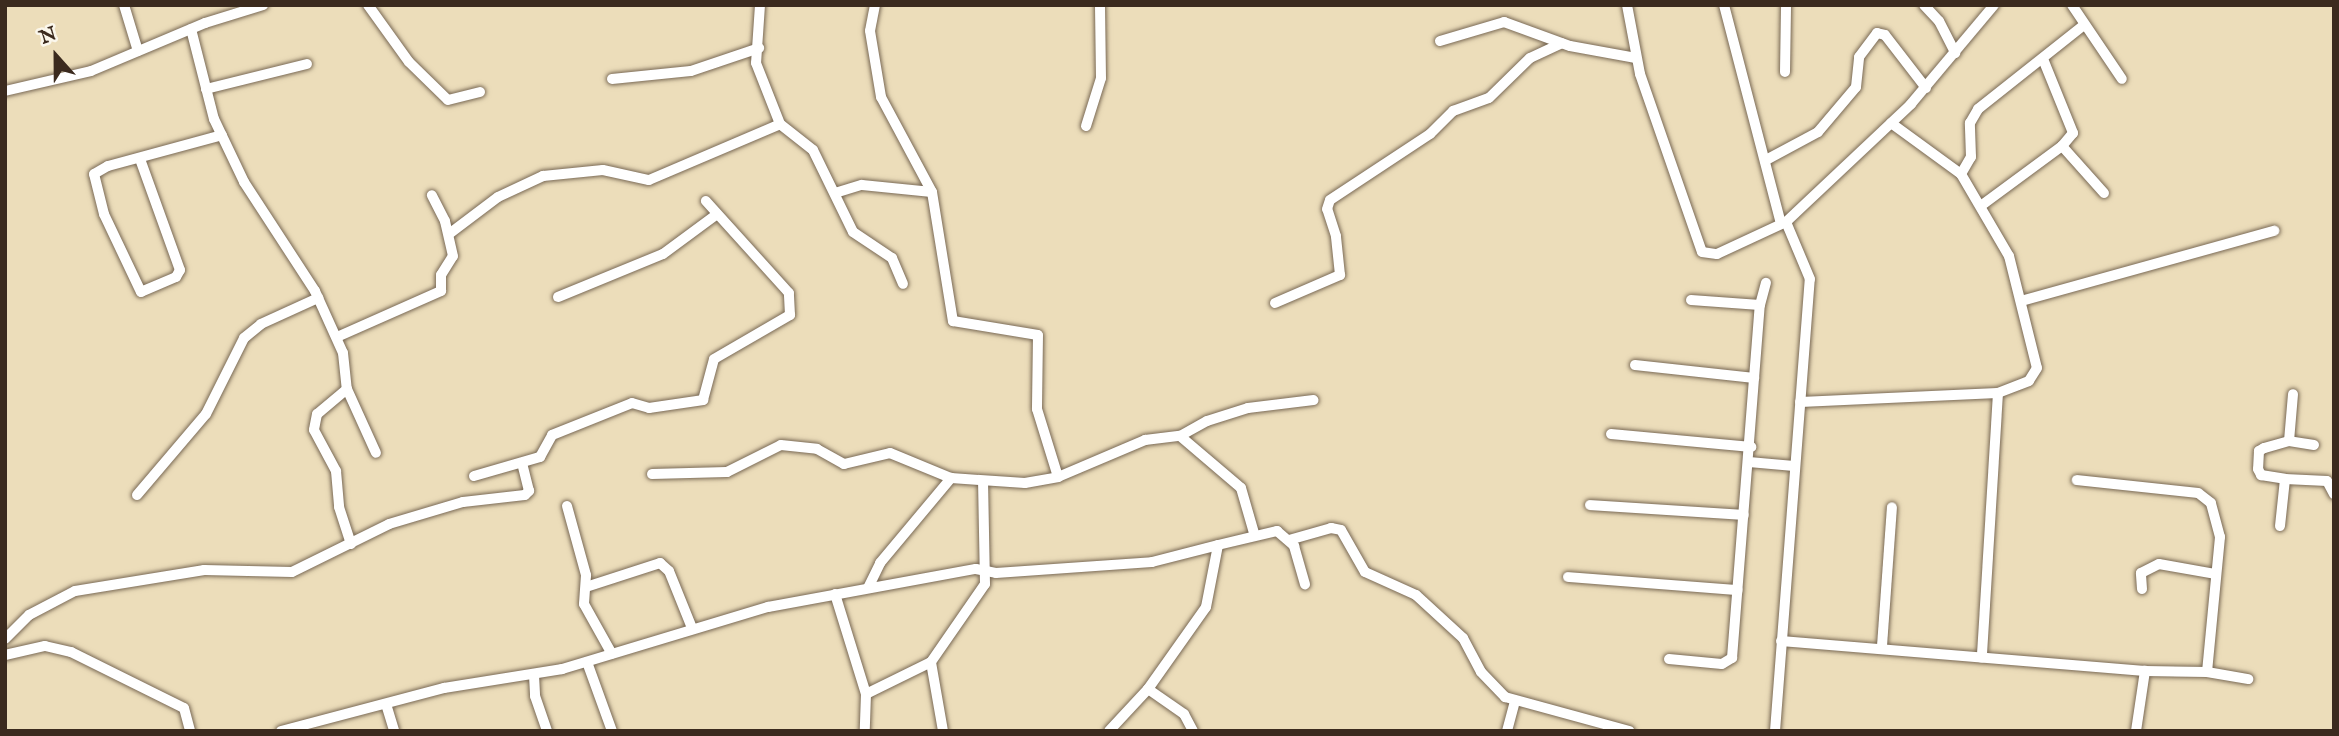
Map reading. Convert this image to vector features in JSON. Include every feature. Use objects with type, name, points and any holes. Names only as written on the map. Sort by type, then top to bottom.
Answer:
[{"type":"street","points":[[124,5],[138,51]]},
{"type":"street","points":[[5,91],[91,71],[191,29],[263,5]]},
{"type":"street","points":[[368,5],[409,62],[448,100],[480,92]]},
{"type":"street","points":[[760,5],[756,63],[761,83],[780,124],[813,150],[853,232],[892,258],[903,284]]},
{"type":"street","points":[[875,5],[870,31],[881,97],[932,192],[953,321],[1038,335],[1037,409],[1058,477]]},
{"type":"street","points":[[1086,126],[1101,78],[1100,5]]},
{"type":"street","points":[[1627,5],[1636,58],[1679,198],[1702,252],[1717,254],[1784,223],[1926,88],[1994,5]]},
{"type":"street","points":[[1724,5],[1784,223],[1810,279],[1775,731]]},
{"type":"street","points":[[1785,72],[1786,5]]},
{"type":"street","points":[[1924,5],[1939,22],[1955,53]]},
{"type":"street","points":[[2072,5],[2122,79]]},
{"type":"street","points":[[1440,41],[1504,22],[1562,43],[1636,58]]},
{"type":"street","points":[[1961,174],[1971,157],[1970,122],[1978,108],[2084,25]]},
{"type":"street","points":[[191,29],[206,89],[222,135],[244,182],[318,298],[337,337],[347,389],[376,453]]},
{"type":"street","points":[[1766,160],[1800,146],[1818,132],[1856,87],[1859,57],[1877,33],[1885,35],[1926,88]]},
{"type":"street","points":[[1275,303],[1340,275],[1328,209],[1330,200],[1430,134],[1453,111],[1489,98],[1530,58],[1562,43]]},
{"type":"street","points":[[612,79],[691,71],[758,48]]},
{"type":"street","points":[[1982,205],[2062,146],[2073,132],[2043,59]]},
{"type":"street","points":[[206,89],[307,64]]},
{"type":"street","points":[[1800,402],[1998,393],[2029,381],[2037,369],[2009,256],[1982,205],[1961,174],[1891,123]]},
{"type":"street","points":[[449,234],[498,197],[543,176],[603,170],[649,180],[780,124]]},
{"type":"street","points":[[140,159],[180,270],[176,277],[141,292],[104,214],[93,178],[108,166],[222,135]]},
{"type":"street","points":[[2062,146],[2104,193]]},
{"type":"street","points":[[835,193],[862,185],[932,192]]},
{"type":"street","points":[[337,337],[441,291],[441,275],[453,256],[449,234],[432,195]]},
{"type":"street","points":[[474,477],[544,455],[552,435],[632,402],[649,408],[704,400],[714,359],[790,314],[789,293],[706,201]]},
{"type":"street","points":[[558,297],[663,254],[717,215]]},
{"type":"street","points":[[2021,301],[2274,230]]},
{"type":"street","points":[[1669,659],[1729,661],[1751,447],[1760,305],[1766,283]]},
{"type":"street","points":[[137,495],[206,414],[244,338],[261,324],[318,298]]},
{"type":"street","points":[[1690,300],[1760,305]]},
{"type":"street","points":[[1635,365],[1754,378]]},
{"type":"street","points":[[347,389],[323,407],[314,429],[336,471],[338,507],[351,544]]},
{"type":"street","points":[[1982,658],[1998,393]]},
{"type":"street","points":[[2289,441],[2293,394]]},
{"type":"street","points":[[652,474],[727,472],[781,445],[817,449],[845,464],[896,454],[951,478],[1025,483],[1058,477],[1145,440],[1180,436],[1207,421],[1248,408],[1314,400]]},
{"type":"street","points":[[1611,434],[1751,447]]},
{"type":"street","points":[[1180,436],[1241,488],[1254,533]]},
{"type":"street","points":[[2314,445],[2289,441],[2262,449],[2258,460],[2261,475],[2285,480],[2327,481],[2334,494]]},
{"type":"street","points":[[1749,462],[1794,466]]},
{"type":"street","points":[[5,639],[29,615],[75,591],[204,570],[292,572],[389,524],[443,507],[525,495],[528,491],[522,463]]},
{"type":"street","points":[[868,588],[880,563],[951,478]]},
{"type":"street","points":[[2077,480],[2203,495],[2219,526],[2207,672]]},
{"type":"street","points":[[2280,526],[2285,480]]},
{"type":"street","points":[[866,694],[931,662],[979,596],[987,570],[984,481]]},
{"type":"street","points":[[1590,505],[1744,515]]},
{"type":"street","points":[[567,506],[586,587],[586,612],[612,654]]},
{"type":"street","points":[[1882,646],[1892,507]]},
{"type":"street","points":[[1289,540],[1331,528],[1341,530],[1367,574],[1411,591],[1463,638],[1491,685],[1515,701],[1629,731]]},
{"type":"street","points":[[281,731],[444,688],[534,675],[587,662],[692,628],[835,594],[987,570],[1038,571],[1169,560],[1254,533],[1276,531],[1289,540],[1304,584]]},
{"type":"street","points":[[1109,731],[1148,689],[1206,607],[1218,545]]},
{"type":"street","points":[[586,587],[660,563],[669,571],[692,628]]},
{"type":"street","points":[[2142,589],[2141,573],[2160,565],[2216,574]]},
{"type":"street","points":[[1568,577],[1738,590]]},
{"type":"street","points":[[835,594],[866,694],[864,731]]},
{"type":"street","points":[[1782,641],[1882,646],[1982,658],[2144,671],[2207,672],[2248,679]]},
{"type":"street","points":[[5,655],[45,646],[78,655],[184,708],[190,731]]},
{"type":"street","points":[[587,662],[612,731]]},
{"type":"street","points":[[931,662],[943,731]]},
{"type":"street","points":[[2136,731],[2144,671]]},
{"type":"street","points":[[534,675],[535,696],[547,731]]},
{"type":"street","points":[[1148,689],[1184,714],[1193,731]]},
{"type":"street","points":[[1507,731],[1515,701]]},
{"type":"street","points":[[387,704],[390,728]]}]
